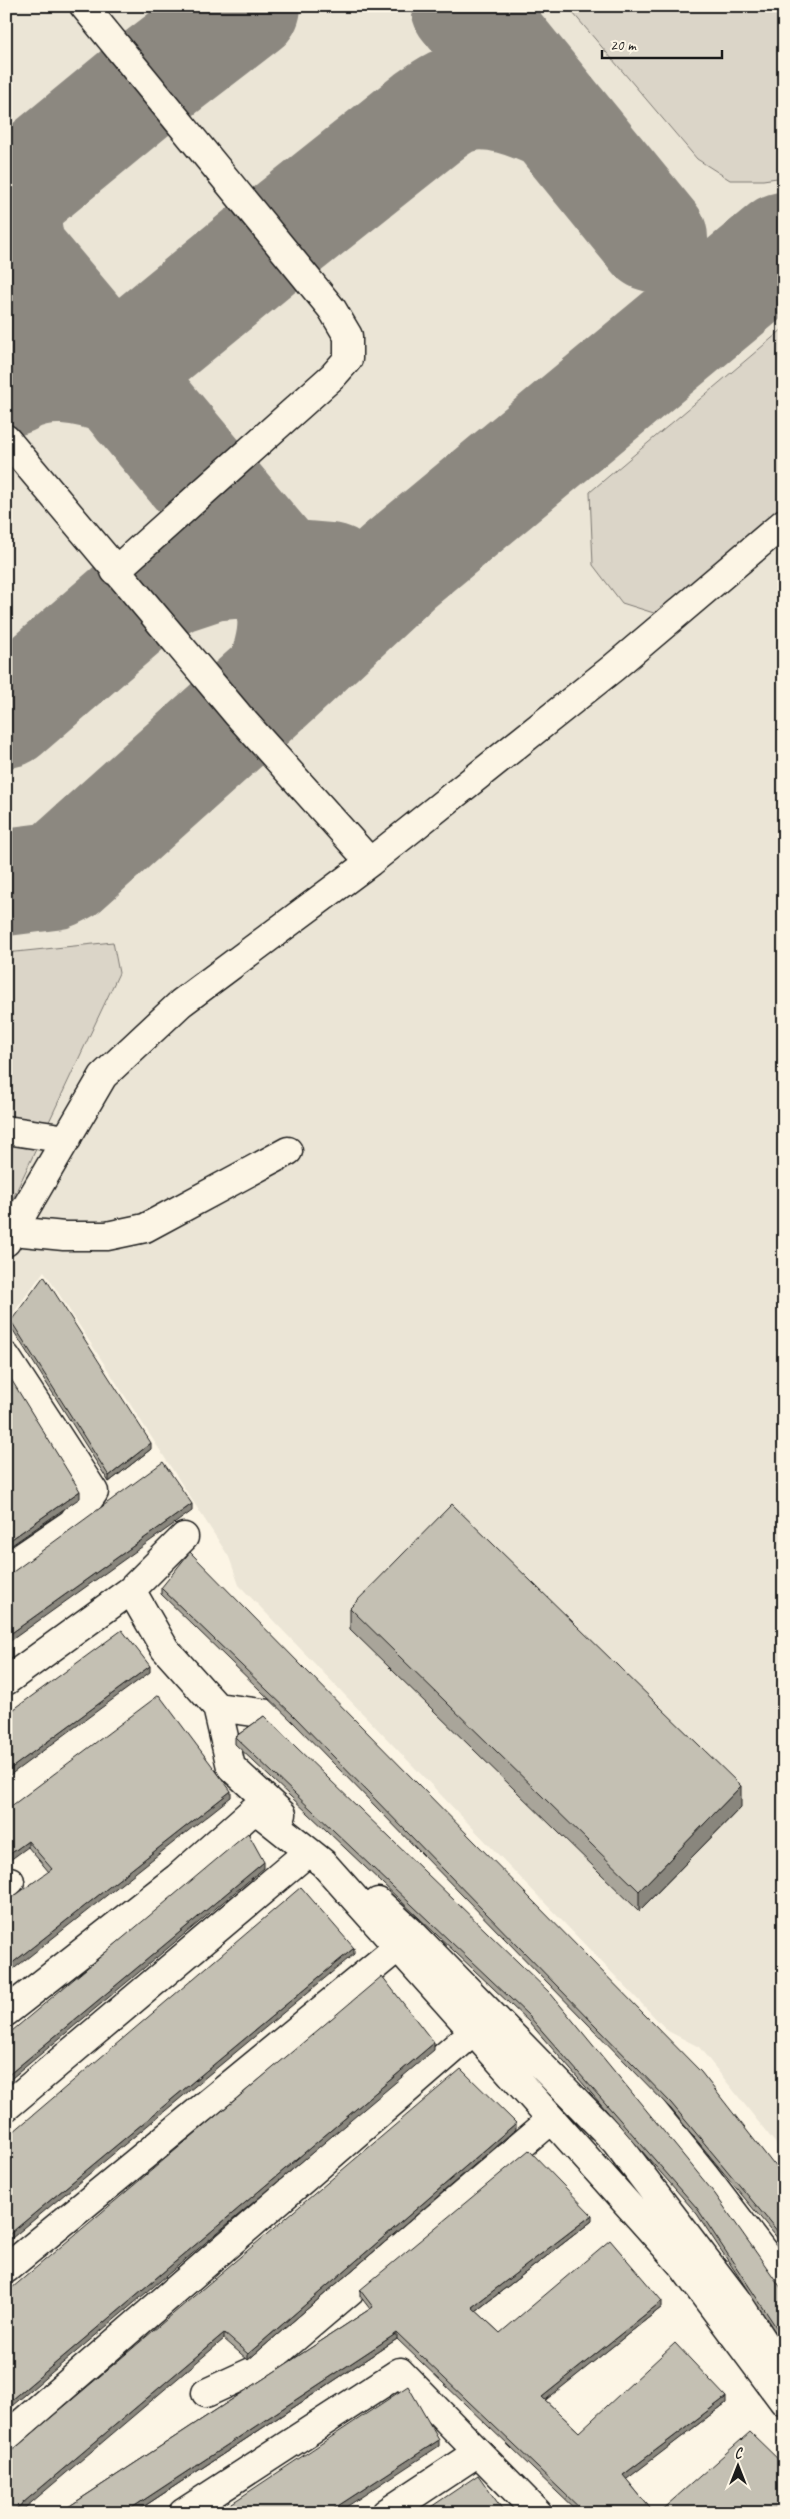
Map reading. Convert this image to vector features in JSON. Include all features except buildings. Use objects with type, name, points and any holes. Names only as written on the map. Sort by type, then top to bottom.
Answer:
[{"type":"lane","points":[[84,6],[276,238],[332,309],[348,336],[348,358],[333,376],[115,571]]},
{"type":"lane","points":[[6,439],[238,715],[370,862]]},
{"type":"lane","points":[[10,1237],[103,1076],[181,1003],[370,862],[613,668],[784,523]]},
{"type":"lane","points":[[6,1130],[67,1139]]},
{"type":"lane","points":[[10,1237],[107,1236],[145,1228],[288,1151]]},
{"type":"lane","points":[[6,1357],[94,1492],[72,1523],[6,1568]]},
{"type":"lane","points":[[6,1681],[131,1590],[184,1538]]},
{"type":"lane","points":[[131,1590],[165,1649],[218,1707],[231,1767],[413,1934],[616,2142],[736,2301],[784,2373]]},
{"type":"lane","points":[[218,1707],[269,1714],[512,1955],[593,2037],[704,2174],[784,2279]]},
{"type":"lane","points":[[6,2012],[177,1878],[255,1809],[323,1863],[682,2265],[784,2402]]},
{"type":"lane","points":[[6,2107],[308,1852]]},
{"type":"lane","points":[[6,2269],[397,1948]]},
{"type":"lane","points":[[6,2437],[473,2032]]},
{"type":"lane","points":[[206,2394],[258,2369],[551,2120]]},
{"type":"lane","points":[[183,2513],[400,2372],[538,2513]]},
{"type":"lane","points":[[386,2513],[478,2452]]},
{"type":"shaded area","points":[[6,6],[784,6],[784,2154],[699,2047],[668,2031],[239,1585],[229,1557],[44,1271],[6,1323]]},
{"type":"shaded area","points":[[567,6],[784,6],[784,177],[763,180],[730,180],[697,159]]},
{"type":"shaded area","points":[[784,328],[784,505],[657,614],[622,603],[593,565],[590,492]]},
{"type":"shaded area","points":[[113,942],[119,973],[6,1213],[6,953]]},
{"type":"taxiway","points":[[12,252],[8,225],[9,210],[22,186],[147,83],[247,6]]},
{"type":"taxiway","points":[[465,6],[654,238]]},
{"type":"taxiway","points":[[139,405],[130,378],[137,352],[276,238],[439,109],[451,102],[464,98],[477,96],[491,97],[531,107],[556,118]]},
{"type":"taxiway","points":[[6,246],[276,568],[288,596],[291,622],[291,635],[279,678],[65,870],[53,876],[6,882]]},
{"type":"taxiway","points":[[279,678],[398,567],[784,246]]},
{"type":"taxiway","points":[[10,382],[37,372],[65,370],[121,383]]},
{"type":"taxiway","points":[[6,714],[139,599],[172,580],[211,567],[243,564],[276,568],[295,574],[330,577]]}]
